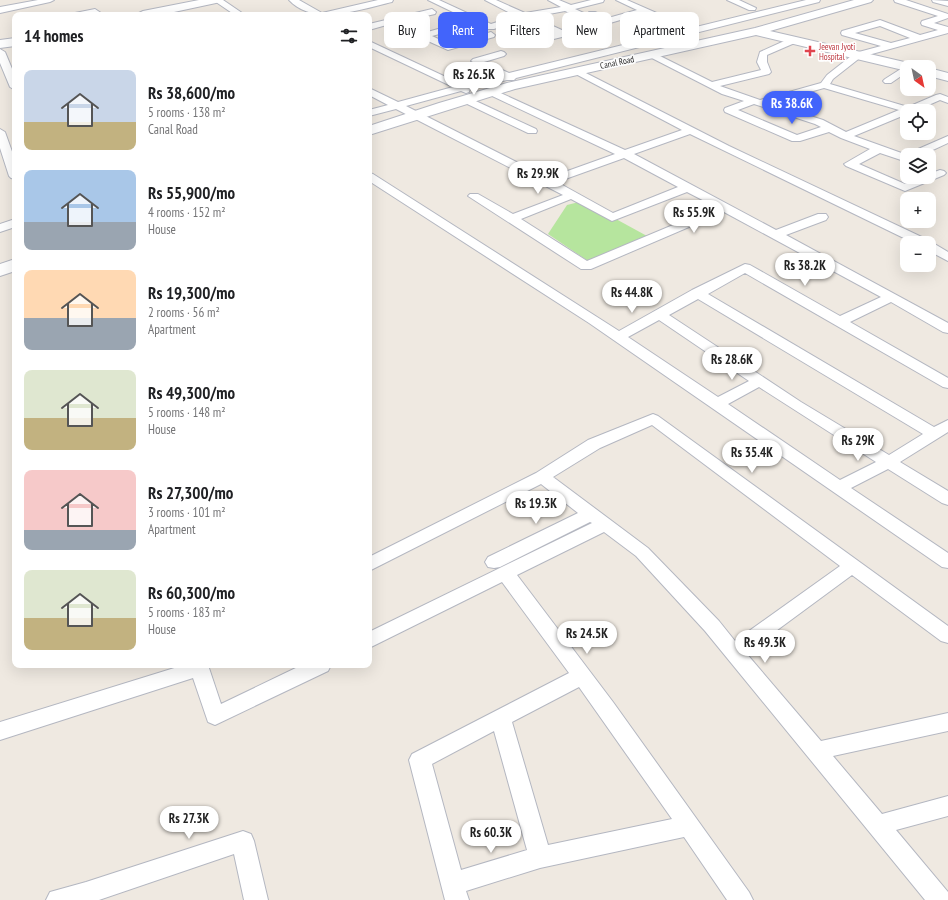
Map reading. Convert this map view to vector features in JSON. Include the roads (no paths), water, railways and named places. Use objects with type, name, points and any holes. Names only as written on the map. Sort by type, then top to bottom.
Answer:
[{"type":"street","points":[[0,10],[50,0]]},
{"type":"street","points":[[158,12],[216,0],[235,12]]},
{"type":"street","points":[[293,0],[315,12]]},
{"type":"street","points":[[361,0],[384,12]]},
{"type":"street","points":[[337,12],[389,0]]},
{"type":"street","points":[[432,0],[491,27],[496,25]]},
{"type":"street","points":[[489,0],[515,12]]},
{"type":"street","points":[[552,0],[578,12]]},
{"type":"street","points":[[547,12],[600,0]]},
{"type":"street","points":[[620,0],[650,12]]},
{"type":"street","points":[[731,0],[752,8]]},
{"type":"street","points":[[719,16],[781,0]]},
{"type":"street","points":[[372,112],[395,105],[464,94],[509,77],[816,0]]},
{"type":"street","name":"Canal Road","points":[[372,130],[414,115],[464,94],[478,96],[522,84],[757,31],[867,0]]},
{"type":"street","points":[[898,0],[947,16]]},
{"type":"street","points":[[938,0],[948,4]]},
{"type":"street","points":[[570,8],[607,21],[645,10]]},
{"type":"street","points":[[947,16],[925,23],[947,30]]},
{"type":"street","points":[[372,25],[384,19]]},
{"type":"street","points":[[892,46],[845,33],[880,24],[919,38]]},
{"type":"street","points":[[554,30],[562,34]]},
{"type":"street","points":[[824,85],[830,77],[858,55],[947,30]]},
{"type":"street","points":[[757,31],[900,65]]},
{"type":"street","points":[[554,36],[562,34]]},
{"type":"street","points":[[430,39],[448,47],[491,35]]},
{"type":"street","points":[[711,85],[766,72],[762,62],[763,54],[794,40]]},
{"type":"street","points":[[0,44],[12,42]]},
{"type":"street","points":[[372,46],[532,131]]},
{"type":"street","points":[[501,54],[476,61],[522,84]]},
{"type":"street","points":[[651,55],[725,92],[755,103],[805,116],[845,136],[900,155]]},
{"type":"street","points":[[12,58],[1,58],[4,73],[12,87]]},
{"type":"street","points":[[574,72],[910,236]]},
{"type":"street","points":[[888,81],[900,72]]},
{"type":"street","points":[[830,128],[796,139],[729,110],[824,85],[900,108]]},
{"type":"street","points":[[491,92],[625,154],[689,187],[948,329]]},
{"type":"street","points":[[372,93],[572,195],[612,218],[689,187]]},
{"type":"street","points":[[923,104],[940,97],[948,100]]},
{"type":"street","points":[[845,136],[900,113]]},
{"type":"street","points":[[547,182],[691,130]]},
{"type":"street","points":[[0,132],[10,166]]},
{"type":"street","points":[[928,148],[948,139]]},
{"type":"street","points":[[932,146],[948,152]]},
{"type":"street","points":[[878,148],[850,164],[905,188],[944,175]]},
{"type":"street","points":[[372,178],[618,337],[948,562]]},
{"type":"street","points":[[512,218],[572,195]]},
{"type":"street","points":[[474,196],[512,218],[586,266],[726,207]]},
{"type":"street","points":[[777,234],[822,217]]},
{"type":"street","points":[[0,228],[12,224]]},
{"type":"street","points":[[936,250],[948,257]]},
{"type":"street","points":[[0,270],[12,265]]},
{"type":"street","points":[[618,337],[745,268],[948,384]]},
{"type":"street","points":[[697,293],[934,434]]},
{"type":"street","points":[[839,322],[891,297]]},
{"type":"street","points":[[658,314],[760,381],[948,499]]},
{"type":"street","points":[[717,404],[760,381]]},
{"type":"street","points":[[372,563],[542,477],[594,444],[653,419],[948,636]]},
{"type":"street","points":[[839,487],[889,462],[948,425]]},
{"type":"street","points":[[542,477],[642,552],[712,626],[940,900]]},
{"type":"street","points":[[372,639],[499,567],[598,519]]},
{"type":"street","points":[[734,652],[852,566]]},
{"type":"street","points":[[499,567],[582,676],[741,900]]},
{"type":"street","points":[[0,731],[196,668]]},
{"type":"street","points":[[199,668],[215,716],[315,668]]},
{"type":"street","points":[[582,676],[420,760],[455,892],[540,857],[689,826]]},
{"type":"street","points":[[501,718],[540,857]]},
{"type":"street","points":[[816,751],[948,722]]},
{"type":"street","points":[[878,825],[948,806]]},
{"type":"street","points":[[58,900],[86,896],[243,841],[256,900]]},
{"type":"place","name":"Jeevan Jyoti Hospital","points":[[810,51]]}]
